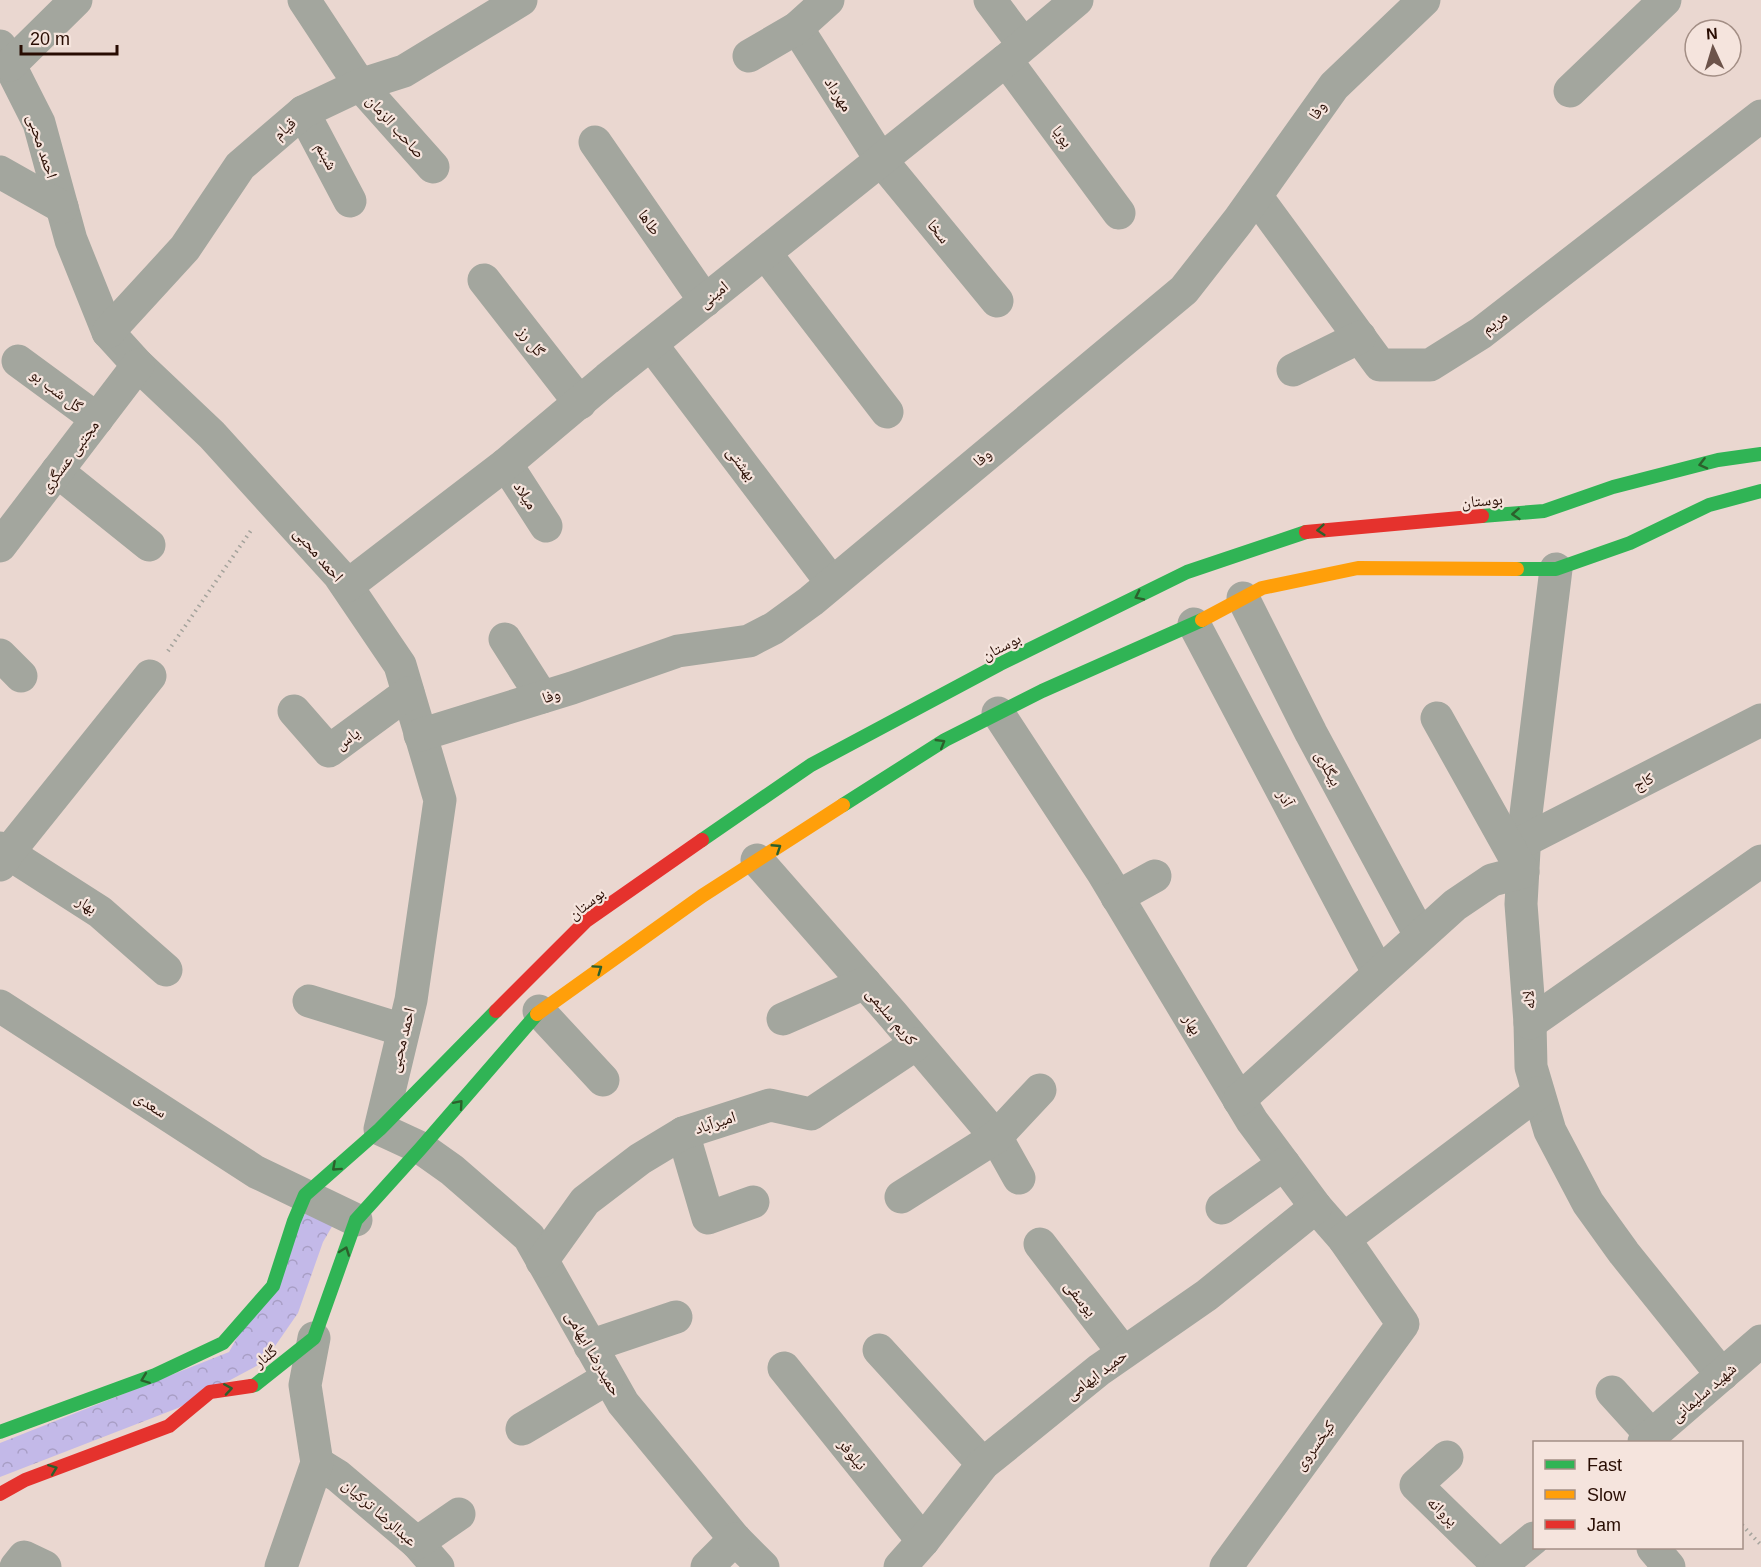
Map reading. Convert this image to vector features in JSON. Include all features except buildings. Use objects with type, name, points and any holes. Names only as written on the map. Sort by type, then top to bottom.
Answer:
[{"type":"street","points":[[5,56],[76,0]]},
{"type":"street","name":"صاحب الزمان","points":[[304,0],[360,85],[433,167]]},
{"type":"street","name":"قیام","points":[[108,332],[185,248],[240,166],[303,112],[360,85],[404,71],[521,0]]},
{"type":"street","points":[[749,56],[797,28],[828,0]]},
{"type":"street","name":"پویا","points":[[990,0],[1015,52],[1119,213]]},
{"type":"street","name":"امینی","points":[[348,586],[506,464],[1077,0]]},
{"type":"street","name":"وفا","points":[[420,735],[542,698],[678,651],[749,641],[774,628],[832,583],[1184,290],[1256,196],[1334,86],[1424,0]]},
{"type":"street","points":[[1570,91],[1665,0]]},
{"type":"street","name":"مهرداد","points":[[797,28],[881,160]]},
{"type":"street","name":"احمد محبی","points":[[5,56],[39,123],[71,240],[108,332],[212,435],[348,586],[399,665],[440,800],[411,1000],[380,1129]]},
{"type":"street","name":"شبنم","points":[[303,112],[350,201]]},
{"type":"street","name":"مریم","points":[[1256,196],[1380,365],[1430,365],[1481,333],[1761,116]]},
{"type":"street","name":"طاها","points":[[595,142],[705,301]]},
{"type":"street","name":"سخا","points":[[881,160],[997,301]]},
{"type":"street","points":[[0,172],[62,207]]},
{"type":"street","points":[[765,253],[887,412]]},
{"type":"street","name":"گل رز","points":[[484,280],[580,403]]},
{"type":"street","points":[[1293,370],[1360,337]]},
{"type":"street","name":"بهشتی","points":[[651,344],[832,583]]},
{"type":"street","name":"گل شب بو","points":[[18,361],[97,419]]},
{"type":"street","name":"مجتبی عسگری","points":[[0,546],[138,364]]},
{"type":"street","name":"بوستان","points":[[380,1129],[586,921],[811,765],[1000,664],[1187,572],[1302,532],[1544,512],[1613,487],[1718,460],[1761,454]]},
{"type":"street","name":"میلاد","points":[[506,464],[546,526]]},
{"type":"street","points":[[57,471],[149,545]]},
{"type":"street","points":[[281,1567],[317,1463],[305,1384],[314,1338],[356,1220],[539,1011],[702,896],[945,740],[1042,691],[1194,624],[1262,588],[1358,568],[1556,569],[1630,543],[1709,505],[1761,491]]},
{"type":"street","name":"لاله","points":[[1556,569],[1526,814],[1521,904],[1531,1067],[1550,1131],[1588,1203],[1624,1253],[1722,1375]]},
{"type":"street","name":"بیگلری","points":[[1243,598],[1311,734],[1420,935]]},
{"type":"street","name":"آذر","points":[[1194,624],[1378,972]]},
{"type":"street","points":[[505,639],[542,698]]},
{"type":"street","points":[[3,855],[150,676]]},
{"type":"street","name":"یاس","points":[[294,711],[329,751],[408,693]]},
{"type":"street","name":"بهار","points":[[998,713],[1118,897],[1251,1121],[1316,1207],[1344,1239],[1403,1324]]},
{"type":"street","points":[[1437,718],[1524,857]]},
{"type":"street","name":"کاج","points":[[1239,1100],[1455,904],[1524,857],[1761,720]]},
{"type":"street","name":"بهار","points":[[3,855],[100,912],[166,970]]},
{"type":"street","name":"کریم سلیمی","points":[[757,860],[996,1137],[1019,1178]]},
{"type":"street","points":[[1530,1023],[1761,861]]},
{"type":"street","points":[[1118,897],[1155,876]]},
{"type":"street","points":[[783,1019],[865,983]]},
{"type":"street","points":[[309,1001],[403,1030]]},
{"type":"street","name":"سعدی","points":[[0,1006],[256,1172],[356,1220]]},
{"type":"street","points":[[539,1011],[603,1080]]},
{"type":"street","name":"امیرآباد","points":[[542,1261],[585,1201],[640,1159],[683,1133],[770,1105],[811,1114],[916,1044]]},
{"type":"street","points":[[901,1197],[996,1137],[1040,1090]]},
{"type":"street","points":[[1344,1239],[1538,1093]]},
{"type":"street","points":[[0,1432],[155,1375],[223,1343],[273,1286],[305,1195],[380,1129]]},
{"type":"street","name":"حمیدرضا ایهامی","points":[[380,1129],[421,1148],[452,1170],[529,1237],[623,1403],[735,1539],[763,1567]]},
{"type":"street","points":[[683,1133],[708,1218],[753,1202]]},
{"type":"street","points":[[1222,1208],[1284,1164]]},
{"type":"street","name":"حمید ایهامی","points":[[900,1567],[983,1464],[1099,1370],[1207,1295],[1316,1207]]},
{"type":"street","name":"یوسفی","points":[[1040,1244],[1123,1352]]},
{"type":"street","points":[[590,1346],[676,1317]]},
{"type":"street","name":"کیخسروی","points":[[1226,1567],[1403,1324]]},
{"type":"street","name":"گلنار","points":[[0,1494],[26,1480],[169,1426],[210,1392],[255,1385],[314,1338]]},
{"type":"street","name":"شهید سلیمانی","points":[[1648,1439],[1761,1341]]},
{"type":"street","points":[[879,1350],[983,1464]]},
{"type":"street","name":"نیلوفر","points":[[784,1368],[923,1541]]},
{"type":"street","points":[[522,1429],[608,1378]]},
{"type":"street","points":[[1612,1392],[1648,1439]]},
{"type":"street","name":"پروانه","points":[[1447,1457],[1416,1485],[1500,1567]]},
{"type":"street","name":"عبدالرضا ترکیان","points":[[317,1463],[338,1476],[417,1543],[438,1567]]},
{"type":"street","points":[[417,1543],[459,1514]]},
{"type":"street","points":[[707,1567],[735,1539]]},
{"type":"street","points":[[1500,1567],[1533,1539]]},
{"type":"street","points":[[1654,1549],[1669,1567]]},
{"type":"street","points":[[16,1567],[24,1557],[45,1567]]},
{"type":"path","points":[[150,676],[272,500]]},
{"type":"path","points":[[1743,1527],[1761,1545]]},
{"type":"green space","points":[[306,1212],[334,1223],[323,1242],[298,1313],[264,1362],[178,1408],[0,1477],[0,1443],[229,1352]]},
{"type":"traffic: fast","points":[[1482,516],[1544,511],[1613,487],[1718,460],[1761,454]]},
{"type":"traffic: fast","points":[[1517,569],[1556,569],[1630,543],[1709,505],[1761,491]]},
{"type":"traffic: fast","points":[[702,840],[811,765],[1000,664],[1187,572],[1306,532]]},
{"type":"traffic: fast","points":[[843,805],[945,740],[1042,691],[1202,620]]},
{"type":"traffic: fast","points":[[0,1432],[155,1375],[223,1343],[273,1286],[305,1195],[380,1129],[496,1011]]},
{"type":"traffic: fast","points":[[251,1386],[314,1338],[356,1220],[537,1014]]},
{"type":"traffic: slow","points":[[1202,620],[1262,588],[1358,568],[1517,569]]},
{"type":"traffic: slow","points":[[537,1014],[702,896],[843,805]]},
{"type":"traffic: jam","points":[[1306,532],[1482,516]]},
{"type":"traffic: jam","points":[[496,1011],[586,921],[702,840]]},
{"type":"traffic: jam","points":[[0,1494],[25,1480],[169,1426],[210,1392],[251,1386]]}]
